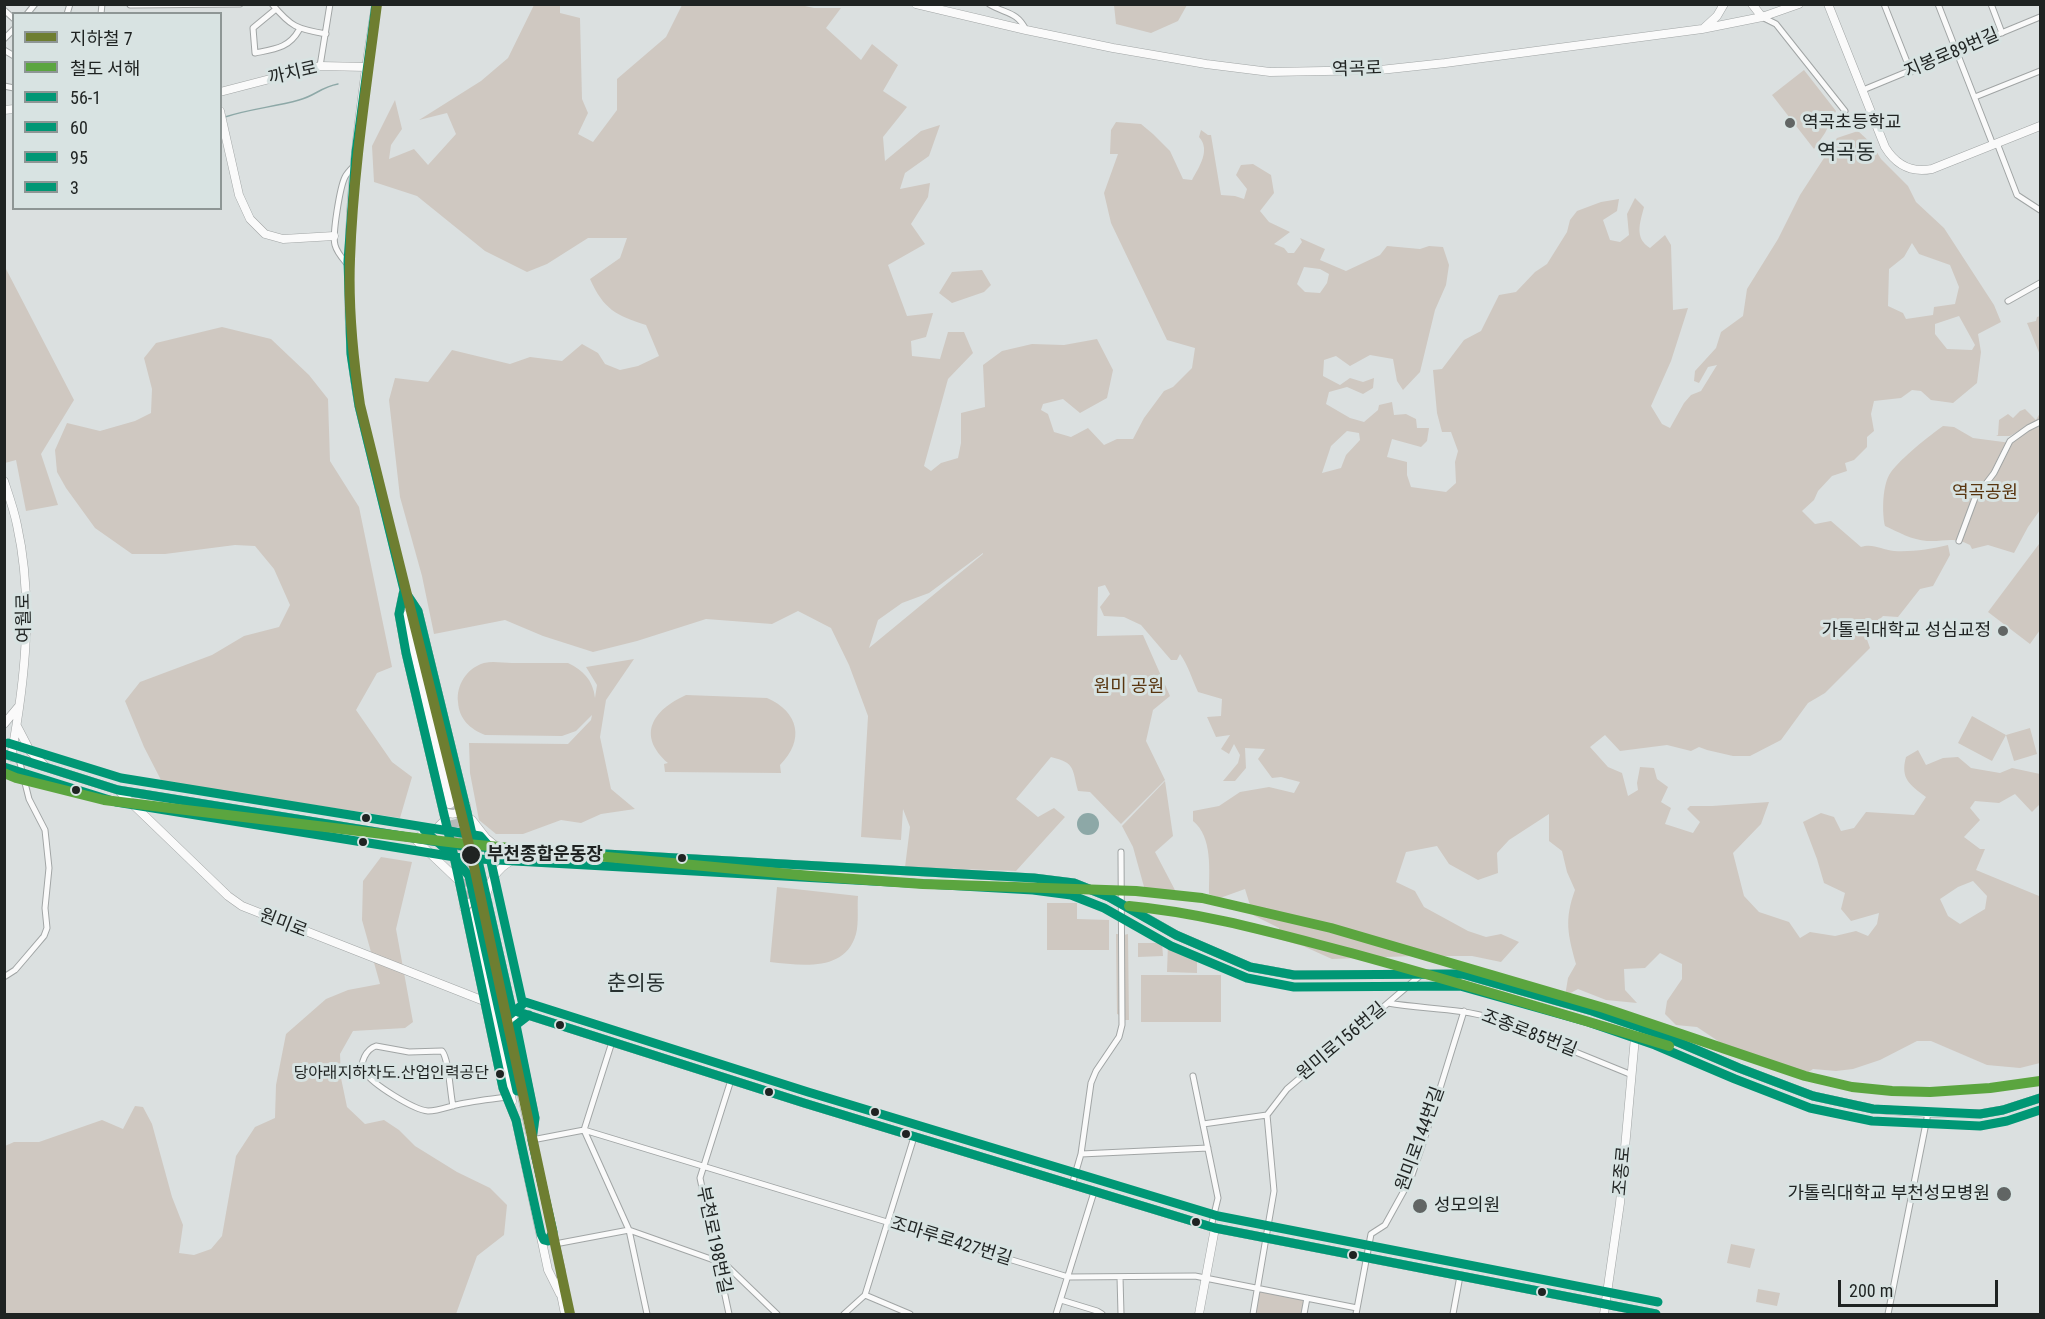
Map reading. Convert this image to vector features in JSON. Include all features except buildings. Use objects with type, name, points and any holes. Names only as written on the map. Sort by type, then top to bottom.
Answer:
[{"type":"street","points":[[130,5],[240,4]]},
{"type":"street","points":[[320,66],[330,4]]},
{"type":"street","points":[[376,4],[355,165],[348,266],[351,354],[359,406],[404,590],[408,626],[453,803]]},
{"type":"street","name":"역곡로","points":[[916,4],[1026,30],[1206,64],[1270,72],[1380,70],[1702,29],[1762,17],[1799,4]]},
{"type":"street","points":[[989,4],[1021,20],[1026,30]]},
{"type":"street","points":[[1702,29],[1717,16],[1724,4]]},
{"type":"street","points":[[1752,4],[1762,17],[1776,24],[1845,111]]},
{"type":"street","points":[[1828,4],[1885,147],[1899,163],[1909,169],[1925,170],[2040,126]]},
{"type":"street","points":[[1884,4],[1911,72]]},
{"type":"street","points":[[1938,4],[1975,97],[2018,195],[2040,210]]},
{"type":"street","points":[[1991,4],[2002,33]]},
{"type":"street","points":[[299,30],[292,41],[278,48],[255,54],[253,28],[274,7],[299,30],[326,34]]},
{"type":"street","name":"지봉로89번길","points":[[1863,90],[2040,17]]},
{"type":"street","points":[[4,39],[12,32]]},
{"type":"street","name":"까치로","points":[[222,91],[320,66],[367,67]]},
{"type":"street","points":[[1975,97],[2040,71]]},
{"type":"street","points":[[222,119],[239,195],[250,219],[265,234],[283,239],[334,236]]},
{"type":"street","points":[[348,266],[339,255],[334,236],[338,202],[344,178],[355,165]]},
{"type":"street","points":[[2008,301],[2040,283]]},
{"type":"street","points":[[1959,541],[1975,498],[1994,473],[2010,441],[2040,422]]},
{"type":"street","name":"여월로","points":[[4,481],[18,526],[25,581],[27,625],[25,665],[12,757]]},
{"type":"street","points":[[404,590],[418,611],[513,1010],[535,1118],[532,1140]]},
{"type":"street","points":[[404,590],[399,614],[406,653],[459,880],[502,1088],[516,1120]]},
{"type":"street","points":[[4,724],[20,704]]},
{"type":"street","points":[[17,726],[30,751],[47,768]]},
{"type":"street","points":[[12,757],[118,790],[451,845],[1034,878],[1074,883],[1109,897],[1176,935],[1250,967],[1294,975],[1462,974],[1636,1026],[1813,1096],[1873,1109],[1980,1114],[2003,1110],[2040,1098]]},
{"type":"street","points":[[4,976],[15,970],[44,936],[47,928],[45,908],[49,868],[45,830],[28,799],[20,770],[12,757]]},
{"type":"street","name":"원미로","points":[[118,790],[228,896],[242,906],[484,1001]]},
{"type":"street","points":[[443,811],[454,814],[466,809]]},
{"type":"street","points":[[466,809],[474,825],[500,849]]},
{"type":"street","points":[[415,839],[436,829],[445,820]]},
{"type":"street","points":[[415,839],[459,880]]},
{"type":"street","points":[[486,894],[490,880],[496,872],[505,864],[531,850]]},
{"type":"street","points":[[1072,1185],[1081,1154],[1091,1083],[1096,1071],[1119,1036],[1122,1025],[1121,852]]},
{"type":"street","points":[[464,908],[474,900],[488,903]]},
{"type":"street","points":[[561,1294],[548,1270],[516,1120],[478,910],[561,1270],[561,1294],[565,1314]]},
{"type":"street","name":"원미로156번길","points":[[1267,1115],[1287,1089],[1422,974]]},
{"type":"street","name":"조종로85번길","points":[[1388,1004],[1464,1011],[1492,1018],[1632,1076]]},
{"type":"street","points":[[513,1010],[914,1137],[1213,1228],[1656,1314]]},
{"type":"street","name":"원미로144번길","points":[[1356,1311],[1371,1234],[1385,1225],[1410,1178],[1464,1011]]},
{"type":"street","points":[[516,1025],[529,1015]]},
{"type":"street","name":"조종로","points":[[1604,1314],[1620,1199],[1636,1026]]},
{"type":"street","points":[[612,1042],[584,1130],[629,1230],[647,1314]]},
{"type":"street","points":[[453,1106],[446,1059],[442,1051],[409,1052],[376,1046],[372,1047],[365,1056],[363,1067],[366,1075],[408,1103],[428,1111],[507,1098]]},
{"type":"street","points":[[1192,1076],[1218,1197],[1199,1314]]},
{"type":"street","points":[[702,1166],[731,1080]]},
{"type":"street","points":[[1888,1314],[1928,1113]]},
{"type":"street","points":[[1203,1124],[1267,1115],[1274,1191],[1252,1314]]},
{"type":"street","points":[[532,1140],[584,1130]]},
{"type":"street","name":"조마루로427번길","points":[[584,1130],[1068,1277],[1194,1276],[1307,1298],[1356,1311]]},
{"type":"street","points":[[844,1314],[865,1295],[914,1137]]},
{"type":"street","points":[[1081,1154],[1208,1148]]},
{"type":"street","name":"부천로198번길","points":[[702,1166],[700,1178],[729,1314]]},
{"type":"street","points":[[1056,1314],[1094,1192]]},
{"type":"street","points":[[555,1244],[629,1230],[725,1264],[777,1314]]},
{"type":"street","points":[[541,1234],[544,1240],[548,1241],[552,1232]]},
{"type":"street","points":[[1453,1314],[1460,1276]]},
{"type":"street","points":[[1120,1277],[1121,1314]]},
{"type":"street","points":[[865,1295],[910,1314]]},
{"type":"street","points":[[1304,1314],[1307,1298]]},
{"type":"street","points":[[1061,1300],[1102,1314]]},
{"type":"green space","name":"원미 공원","points":[[796,4],[814,8],[841,8],[826,28],[861,60],[872,44],[898,65],[883,91],[907,107],[883,137],[885,161],[921,131],[940,125],[929,156],[905,173],[900,189],[930,183],[928,197],[911,224],[925,244],[888,265],[907,316],[933,313],[926,337],[911,341],[912,356],[940,359],[948,332],[964,332],[973,353],[948,379],[924,466],[931,471],[941,463],[958,458],[961,443],[961,413],[985,407],[983,365],[1002,351],[1032,344],[1064,345],[1097,339],[1113,370],[1107,398],[1080,413],[1063,399],[1043,404],[1041,410],[1048,414],[1054,432],[1071,437],[1088,428],[1104,445],[1117,439],[1133,439],[1144,418],[1164,391],[1173,387],[1192,368],[1195,348],[1167,340],[1111,223],[1104,193],[1118,154],[1110,154],[1111,130],[1116,122],[1141,124],[1153,134],[1170,151],[1183,179],[1192,180],[1203,158],[1204,147],[1199,137],[1201,130],[1211,135],[1221,195],[1244,199],[1247,189],[1236,175],[1241,165],[1253,164],[1271,175],[1274,193],[1260,211],[1269,222],[1290,232],[1274,244],[1284,248],[1288,253],[1294,253],[1302,242],[1300,238],[1325,249],[1320,260],[1346,271],[1380,255],[1387,246],[1420,249],[1429,246],[1443,247],[1449,265],[1446,285],[1435,310],[1420,372],[1403,390],[1397,381],[1393,359],[1370,355],[1350,366],[1336,356],[1324,360],[1323,376],[1340,385],[1350,378],[1363,382],[1374,378],[1373,388],[1363,394],[1347,387],[1329,392],[1326,404],[1350,418],[1364,422],[1378,410],[1379,405],[1392,402],[1394,415],[1406,414],[1416,419],[1417,428],[1429,428],[1427,441],[1421,447],[1392,439],[1387,457],[1407,462],[1407,475],[1411,487],[1446,492],[1456,483],[1455,462],[1458,451],[1451,432],[1442,432],[1437,413],[1433,370],[1442,369],[1464,340],[1481,331],[1499,295],[1516,292],[1535,272],[1547,264],[1577,211],[1601,202],[1619,199],[1617,211],[1603,220],[1610,240],[1620,242],[1629,235],[1627,214],[1635,198],[1644,207],[1640,235],[1645,244],[1650,248],[1665,235],[1671,245],[1673,310],[1688,308],[1671,361],[1651,406],[1662,424],[1670,428],[1684,403],[1691,395],[1701,391],[1717,365],[1708,367],[1699,383],[1694,381],[1695,371],[1716,348],[1721,332],[1743,316],[1747,289],[1778,239],[1800,195],[1837,138],[1858,131],[1872,144],[1881,159],[1908,186],[1916,202],[1944,228],[1994,305],[2001,322],[1978,334],[1981,352],[1977,383],[1953,403],[1931,400],[1921,391],[1912,390],[1901,398],[1874,401],[1871,414],[1874,431],[1867,437],[1867,447],[1854,460],[1845,463],[1847,471],[1832,476],[1818,491],[1814,500],[1802,511],[1815,524],[1831,521],[1861,547],[1908,551],[1948,545],[1950,555],[1933,586],[1920,589],[1898,617],[1883,616],[1865,634],[1870,648],[1825,693],[1808,703],[1781,740],[1750,756],[1733,756],[1699,747],[1691,751],[1667,745],[1620,751],[1605,735],[1590,747],[1608,767],[1622,773],[1628,796],[1638,790],[1640,767],[1654,768],[1657,779],[1668,787],[1661,802],[1671,808],[1665,824],[1693,833],[1700,822],[1687,809],[1690,806],[1769,802],[1761,824],[1733,853],[1744,896],[1759,912],[1789,922],[1800,938],[1810,932],[1835,936],[1856,931],[1868,936],[1877,924],[1879,913],[1851,921],[1841,909],[1845,893],[1824,883],[1803,822],[1821,813],[1834,817],[1841,831],[1854,828],[1866,812],[1914,815],[1926,797],[1908,781],[1904,765],[1906,757],[1918,750],[1926,765],[1943,758],[1958,757],[1971,768],[2000,773],[2012,768],[2040,774],[2040,804],[2032,812],[2015,794],[1999,803],[1975,801],[1970,808],[1980,820],[1964,837],[1980,849],[1985,849],[1976,870],[2039,896],[2040,1063],[2020,1068],[1987,1065],[1931,1041],[1917,1041],[1880,1060],[1853,1069],[1836,1071],[1813,1069],[1804,1075],[1724,1045],[1697,1027],[1676,1025],[1665,1014],[1667,1001],[1682,979],[1682,964],[1660,953],[1645,968],[1624,969],[1625,990],[1637,1003],[1606,1000],[1578,989],[1565,996],[1568,978],[1576,964],[1568,927],[1569,910],[1575,890],[1567,872],[1562,851],[1549,841],[1549,814],[1509,840],[1497,853],[1498,873],[1478,880],[1449,864],[1437,846],[1406,852],[1396,882],[1415,891],[1424,907],[1468,931],[1486,937],[1501,934],[1519,942],[1501,962],[1472,956],[1332,959],[1303,946],[1278,939],[1279,928],[1253,915],[1245,889],[1220,898],[1209,894],[1207,845],[1204,836],[1193,821],[1193,811],[1219,806],[1240,792],[1269,787],[1294,793],[1300,782],[1281,777],[1272,778],[1258,759],[1265,749],[1245,748],[1246,768],[1235,781],[1223,781],[1238,763],[1240,755],[1234,744],[1229,754],[1221,749],[1230,735],[1216,737],[1207,717],[1221,716],[1222,699],[1198,692],[1180,654],[1177,660],[1171,660],[1141,625],[1124,617],[1104,616],[1100,607],[1110,594],[1105,585],[1098,587],[1097,636],[1143,635],[1170,696],[1153,710],[1146,741],[1165,780],[1121,824],[1090,792],[1078,791],[1072,768],[1069,765],[1051,757],[1016,799],[1038,817],[1054,808],[1065,817],[1016,871],[905,867],[910,827],[903,809],[901,840],[861,837],[868,716],[849,665],[831,628],[798,611],[772,624],[706,619],[593,652],[543,636],[505,620],[434,634],[422,576],[400,497],[389,400],[395,378],[428,382],[452,350],[510,364],[530,357],[562,361],[582,344],[598,353],[605,364],[620,370],[638,366],[659,356],[646,325],[612,310],[600,298],[590,279],[620,258],[627,238],[588,238],[547,264],[527,272],[485,251],[417,196],[374,182],[372,146],[395,100],[402,129],[391,145],[389,159],[414,149],[428,165],[456,134],[447,113],[419,120],[481,81],[508,58],[534,5],[560,5],[560,13],[580,18],[582,99],[588,113],[578,134],[593,142],[617,110],[617,79],[666,37],[682,5]],"holes":[[[1912,243],[1919,254],[1950,265],[1959,287],[1955,304],[1934,307],[1933,315],[1906,319],[1903,313],[1888,306],[1889,269],[1904,257]],[[1304,267],[1320,269],[1329,274],[1327,283],[1320,293],[1305,292],[1297,284]],[[1959,316],[1975,345],[1972,350],[1947,349],[1935,334],[1935,324]],[[1347,431],[1359,433],[1360,440],[1346,455],[1341,468],[1322,473],[1331,446]],[[983,553],[869,648],[878,620],[902,603],[929,593]],[[1973,881],[1987,896],[1985,909],[1960,924],[1948,916],[1940,899],[1958,887]]]},
{"type":"green space","points":[[1114,4],[1187,5],[1178,21],[1151,33],[1116,24]]},
{"type":"green space","points":[[1804,70],[1836,111],[1814,149],[1772,95]]},
{"type":"green space","points":[[6,269],[74,400],[41,454],[58,505],[26,511],[16,460],[5,463]]},
{"type":"green space","points":[[982,270],[991,285],[984,292],[952,303],[939,293],[952,272]]},
{"type":"green space","points":[[2040,316],[2040,355],[2027,323],[2036,321]]},
{"type":"green space","points":[[222,327],[271,339],[309,375],[328,399],[330,461],[359,507],[392,667],[377,673],[356,710],[392,762],[412,777],[400,818],[162,782],[144,747],[125,701],[140,682],[212,655],[244,636],[279,627],[290,605],[274,569],[255,546],[235,545],[165,554],[132,554],[95,528],[57,472],[55,450],[67,423],[100,431],[135,421],[151,413],[152,389],[144,358],[156,343]]},
{"type":"green space","points":[[2025,409],[2036,420],[2040,413],[2040,419],[2010,436],[1996,436],[1999,420],[2008,414],[2013,418]]},
{"type":"green space","name":"역곡공원","points":[[2040,425],[2040,510],[2014,553],[1988,545],[1972,549],[1970,545],[1958,541],[1921,540],[1885,526],[1883,514],[1888,477],[1908,454],[1943,426],[1954,427],[1973,438],[2011,443]]},
{"type":"green space","points":[[2039,544],[2040,630],[2030,644],[1988,612]]},
{"type":"green space","points":[[634,659],[606,700],[600,737],[611,789],[635,809],[601,814],[581,823],[561,820],[523,834],[496,834],[479,820],[470,773],[469,743],[568,744],[591,720],[592,715],[576,731],[562,736],[485,735],[466,723],[459,708],[459,689],[468,673],[478,665],[487,662],[568,663],[586,676],[595,698],[597,685],[586,667]]},
{"type":"green space","points":[[686,695],[767,698],[778,704],[792,719],[795,727],[793,746],[780,765],[781,773],[665,772],[664,764],[668,763],[658,753],[653,743],[651,733],[653,724],[665,708]]},
{"type":"green space","points":[[1972,716],[2006,735],[1992,761],[1958,743]]},
{"type":"green space","points":[[2030,728],[2037,754],[2014,761],[2006,735]]},
{"type":"green space","points":[[1165,781],[1173,836],[1155,852],[1176,892],[1146,894],[1133,847],[1122,826]]},
{"type":"green space","points":[[381,857],[412,862],[396,929],[413,1022],[405,1028],[353,1031],[340,1054],[341,1078],[347,1107],[365,1124],[384,1120],[399,1130],[415,1146],[457,1172],[490,1188],[507,1205],[504,1235],[477,1256],[456,1314],[5,1314],[5,1146],[14,1142],[39,1142],[102,1120],[123,1129],[135,1106],[143,1107],[152,1124],[172,1197],[183,1225],[179,1253],[194,1255],[211,1249],[222,1236],[236,1156],[255,1127],[275,1118],[276,1085],[286,1034],[326,999],[348,990],[380,984],[362,920],[363,881]]},
{"type":"green space","points":[[777,887],[858,896],[857,929],[850,947],[832,961],[820,964],[770,962]]},
{"type":"green space","points":[[1047,903],[1077,903],[1077,919],[1109,920],[1109,950],[1047,950]]},
{"type":"green space","points":[[1116,934],[1119,934],[1120,1015],[1117,1014]]},
{"type":"green space","points":[[1128,934],[1129,1020],[1125,1020],[1124,935]]},
{"type":"green space","points":[[1138,943],[1162,943],[1163,956],[1138,957]]},
{"type":"green space","points":[[1168,943],[1197,960],[1197,973],[1167,972]]},
{"type":"green space","points":[[1141,975],[1221,975],[1221,1022],[1141,1022]]},
{"type":"green space","points":[[1731,1244],[1755,1249],[1750,1268],[1727,1263]]},
{"type":"green space","points":[[1258,1289],[1307,1298],[1304,1314],[1253,1314]]},
{"type":"green space","points":[[1758,1289],[1780,1293],[1777,1306],[1756,1302]]},
{"type":"water","points":[[1088,813],[1096,816],[1099,824],[1096,832],[1088,835],[1080,832],[1077,824],[1080,816]]},
{"type":"waterway","points":[[225,117],[299,100],[338,84]]},
{"type":"tunnel","points":[[457,803],[480,905]]},
{"type":"tunnel","points":[[451,808],[474,911]]},
{"type":"metro line","name":"7","points":[[377,4],[357,163],[350,259],[352,332],[360,405],[472,857],[570,1314]]},
{"type":"rail line","name":"서해","points":[[4,773],[104,800],[457,843],[811,876],[923,884],[1136,891],[1202,898],[1331,928],[1604,1008],[1805,1076],[1852,1087],[1930,1092],[1990,1088],[2040,1081]]},
{"type":"rail line","name":"서해","points":[[1129,906],[1213,919],[1351,953],[1669,1046]]},
{"type":"transit line","name":"56-1","points":[[376,4],[356,152],[348,261],[351,354],[359,406],[404,590],[418,611],[512,1010],[804,1103],[1215,1228],[1656,1314]]},
{"type":"transit line","name":"56-1","points":[[403,583],[404,590],[399,614],[406,653],[455,861],[503,1088],[516,1120],[541,1234],[544,1240],[548,1241],[553,1232],[532,1140],[535,1118],[516,1025],[529,1015]]},
{"type":"transit line","name":"3","points":[[8,743],[121,778],[480,836],[487,844],[522,1001],[808,1092],[1218,1216],[1658,1302]]},
{"type":"transit line","name":"60","points":[[4,754],[118,790],[463,846],[1034,878],[1074,883],[1109,897],[1176,935],[1250,967],[1294,975],[1462,974],[1592,1011],[1659,1034],[1813,1096],[1873,1109],[1980,1114],[2003,1110],[2040,1098]]},
{"type":"transit line","name":"95","points":[[4,767],[116,802],[461,858],[1033,890],[1071,895],[1104,908],[1171,946],[1247,978],[1294,987],[1460,986],[1588,1022],[1655,1045],[1810,1108],[1872,1121],[1980,1126],[2007,1121],[2040,1110]]},
{"type":"transit line","name":"3","points":[[424,830],[452,855],[469,876],[517,1091],[504,1025],[507,1017],[522,1005]]},
{"type":"place","name":"역곡초등학교","points":[[1790,123]]},
{"type":"place","name":"가톨릭대학교 성심교정","points":[[2003,631]]},
{"type":"place","name":"부천종합운동장","points":[[471,855]]},
{"type":"place","name":"당아래지하차도.산업인력공단","points":[[500,1074]]},
{"type":"place","name":"가톨릭대학교 부천성모병원","points":[[2004,1194]]},
{"type":"place","name":"성모의원","points":[[1420,1206]]},
{"type":"district","name":"역곡동","points":[[1846,154]]},
{"type":"district","name":"춘의동","points":[[636,985]]}]
